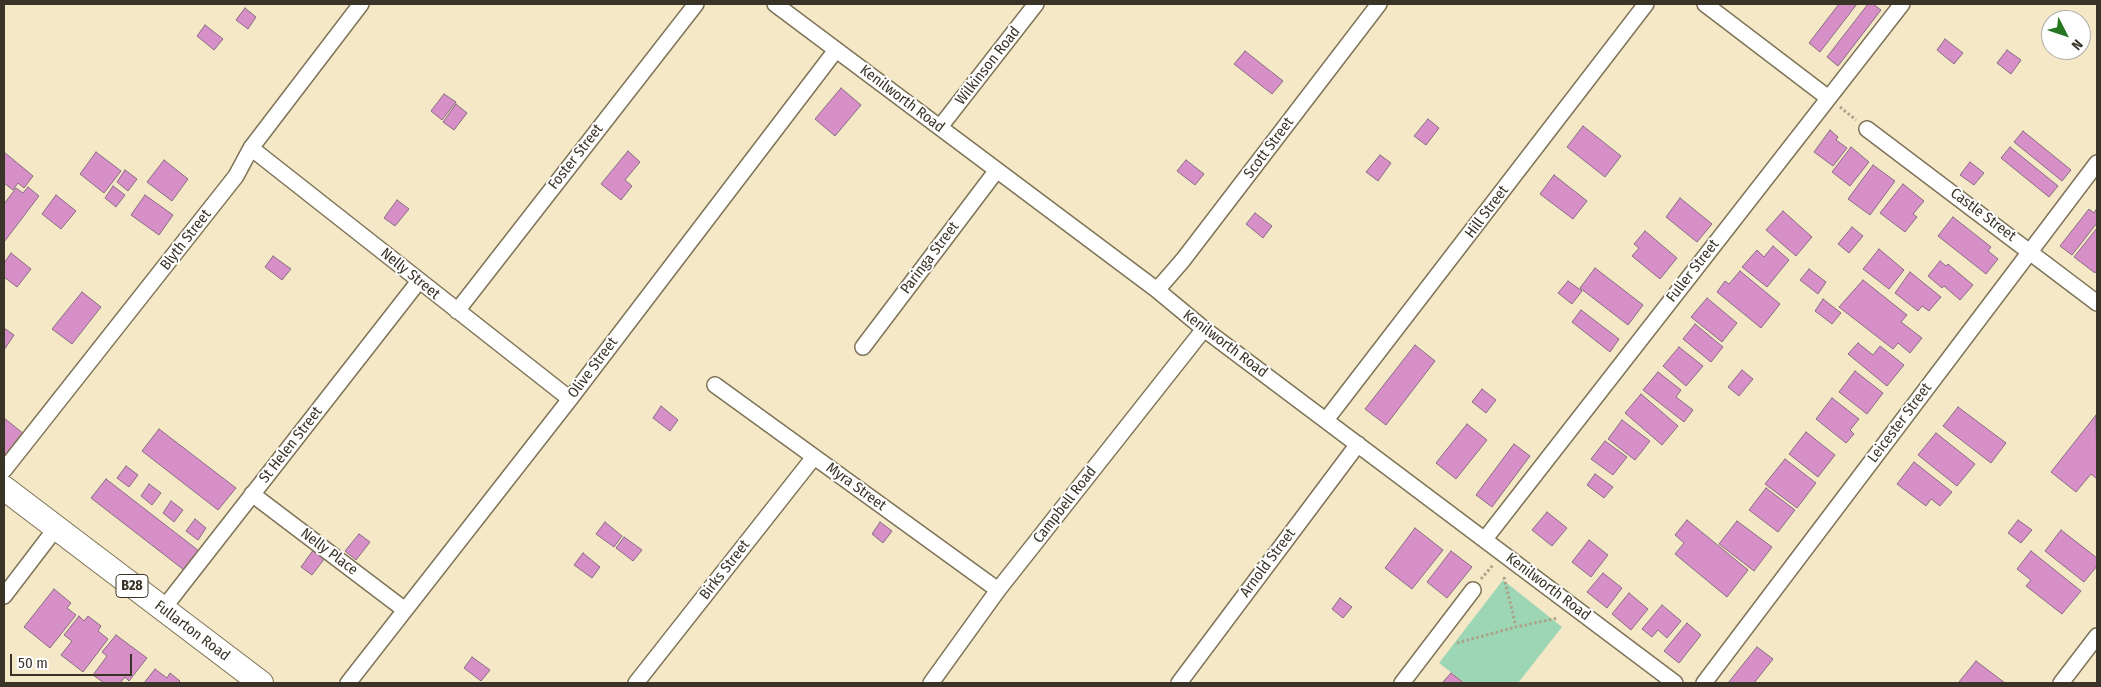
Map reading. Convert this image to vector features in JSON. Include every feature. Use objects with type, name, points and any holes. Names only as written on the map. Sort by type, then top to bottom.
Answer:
[{"type":"main road","name":"Fullarton Road","points":[[4,488],[261,683]]},
{"type":"street","name":"Blyth Street","points":[[4,470],[236,176],[252,148],[361,4]]},
{"type":"street","name":"Foster Street","points":[[457,311],[696,4]]},
{"type":"street","name":"Kenilworth Road","points":[[775,4],[1157,290],[1204,329],[1675,683]]},
{"type":"street","name":"Wilkinson Road","points":[[940,127],[1036,4]]},
{"type":"street","name":"Scott Street","points":[[1157,290],[1184,260],[1379,4]]},
{"type":"street","name":"Hill Street","points":[[1326,420],[1646,4]]},
{"type":"street","points":[[1705,4],[1828,97]]},
{"type":"street","name":"Fuller Street","points":[[1485,540],[1902,4]]},
{"type":"street","name":"Olive Street","points":[[348,683],[570,399],[836,50]]},
{"type":"street","name":"Castle Street","points":[[1867,128],[2097,303]]},
{"type":"street","name":"Nelly Street","points":[[252,148],[570,399]]},
{"type":"street","name":"Leicester Street","points":[[1704,683],[2097,163]]},
{"type":"street","name":"Paringa Street","points":[[864,347],[997,170]]},
{"type":"street","name":"St Helen Street","points":[[163,609],[419,281]]},
{"type":"street","name":"Campbell Road","points":[[939,680],[998,590],[1204,329]]},
{"type":"street","name":"Myra Street","points":[[715,385],[998,590]]},
{"type":"street","name":"Arnold Street","points":[[1179,683],[1358,444]]},
{"type":"street","name":"Birks Street","points":[[636,683],[814,457]]},
{"type":"street","name":"Nelly Place","points":[[252,494],[405,610]]},
{"type":"street","points":[[4,596],[56,528]]},
{"type":"street","points":[[1402,683],[1473,590]]},
{"type":"street","points":[[2061,683],[2097,636]]},
{"type":"path","points":[[1828,97],[1867,128]]},
{"type":"path","points":[[1473,590],[1502,553]]},
{"type":"path","points":[[1504,578],[1516,627]]},
{"type":"path","points":[[1457,643],[1558,618]]},
{"type":"green space","points":[[1503,580],[1562,627],[1518,683],[1465,683],[1439,663]]},
{"type":"building","points":[[1839,4],[1857,4],[1820,52],[1809,43]]},
{"type":"building","points":[[1868,4],[1873,4],[1881,10],[1838,66],[1827,57]]},
{"type":"building","points":[[245,8],[256,17],[248,29],[236,20]]},
{"type":"building","points":[[205,25],[223,39],[214,50],[197,36]]},
{"type":"building","points":[[1945,39],[1963,53],[1954,64],[1937,50]]},
{"type":"building","points":[[2007,50],[2021,60],[2011,74],[1997,63]]},
{"type":"building","points":[[1245,51],[1283,81],[1272,94],[1234,64]]},
{"type":"building","points":[[841,88],[861,105],[835,136],[815,119]]},
{"type":"building","points":[[444,94],[456,102],[442,120],[431,111]]},
{"type":"building","points":[[456,104],[467,113],[454,130],[443,122]]},
{"type":"building","points":[[1428,119],[1439,128],[1426,145],[1414,136]]},
{"type":"building","points":[[1583,126],[1621,156],[1605,177],[1567,147]]},
{"type":"building","points":[[1830,130],[1838,137],[1836,140],[1847,148],[1833,166],[1814,152]]},
{"type":"building","points":[[2023,131],[2071,170],[2062,181],[2014,142]]},
{"type":"building","points":[[1851,147],[1869,162],[1850,186],[1832,172]]},
{"type":"building","points":[[2010,147],[2058,186],[2049,197],[2001,158]]},
{"type":"building","points":[[628,151],[640,162],[625,180],[632,186],[621,200],[601,184]]},
{"type":"building","points":[[4,152],[33,176],[24,188],[18,183],[13,190],[4,183]]},
{"type":"building","points":[[96,152],[121,171],[104,193],[80,174]]},
{"type":"building","points":[[1380,155],[1391,163],[1378,181],[1366,172]]},
{"type":"building","points":[[164,160],[188,179],[172,201],[147,182]]},
{"type":"building","points":[[1186,160],[1204,174],[1195,185],[1177,171]]},
{"type":"building","points":[[1970,162],[1984,173],[1974,185],[1960,175]]},
{"type":"building","points":[[1873,165],[1895,181],[1870,215],[1848,199]]},
{"type":"building","points":[[125,170],[137,179],[128,191],[117,182]]},
{"type":"building","points":[[1554,175],[1587,201],[1573,219],[1540,194]]},
{"type":"building","points":[[1903,184],[1924,201],[1913,214],[1917,217],[1905,232],[1880,213]]},
{"type":"building","points":[[113,186],[125,195],[116,207],[105,198]]},
{"type":"building","points":[[28,187],[39,196],[4,242],[4,204],[16,188],[23,193]]},
{"type":"building","points":[[56,195],[76,211],[61,229],[42,214]]},
{"type":"building","points":[[145,195],[173,215],[159,235],[131,215]]},
{"type":"building","points":[[1680,198],[1712,224],[1697,242],[1666,217]]},
{"type":"building","points":[[397,200],[409,209],[395,226],[384,218]]},
{"type":"building","points":[[2097,208],[2097,223],[2072,255],[2060,246],[2089,209],[2094,213]]},
{"type":"building","points":[[1783,211],[1812,237],[1796,256],[1766,230]]},
{"type":"building","points":[[1255,213],[1272,226],[1263,238],[1246,224]]},
{"type":"building","points":[[1953,217],[1991,247],[1988,251],[1998,259],[1986,274],[1938,236]]},
{"type":"building","points":[[1852,227],[1863,236],[1849,253],[1838,244]]},
{"type":"building","points":[[2097,228],[2097,270],[2095,273],[2074,257]]},
{"type":"building","points":[[1645,231],[1677,258],[1660,279],[1632,256],[1639,248],[1634,244]]},
{"type":"building","points":[[1773,246],[1789,260],[1767,287],[1742,267],[1757,250],[1764,257]]},
{"type":"building","points":[[1879,249],[1904,270],[1889,289],[1863,269]]},
{"type":"building","points":[[11,253],[31,269],[17,287],[4,277],[4,263]]},
{"type":"building","points":[[273,256],[291,269],[282,280],[265,267]]},
{"type":"building","points":[[1940,261],[1946,266],[1948,264],[1973,285],[1960,300],[1944,286],[1942,288],[1928,276]]},
{"type":"building","points":[[1595,268],[1643,305],[1628,325],[1580,288]]},
{"type":"building","points":[[1809,269],[1826,282],[1818,294],[1800,280]]},
{"type":"building","points":[[1740,271],[1780,304],[1761,328],[1717,292],[1725,281],[1729,284]]},
{"type":"building","points":[[1910,272],[1941,297],[1929,311],[1922,306],[1918,311],[1895,293]]},
{"type":"building","points":[[1863,280],[1907,315],[1901,322],[1922,338],[1910,353],[1898,343],[1893,349],[1839,307]]},
{"type":"building","points":[[1568,281],[1582,291],[1572,304],[1558,293]]},
{"type":"building","points":[[82,292],[101,307],[72,344],[52,329]]},
{"type":"building","points":[[1707,298],[1737,323],[1722,342],[1691,317]]},
{"type":"building","points":[[1823,299],[1841,313],[1832,324],[1815,311]]},
{"type":"building","points":[[1581,310],[1619,339],[1610,352],[1572,322]]},
{"type":"building","points":[[1695,324],[1723,347],[1711,362],[1683,339]]},
{"type":"building","points":[[4,328],[14,335],[4,350]]},
{"type":"building","points":[[1858,343],[1873,355],[1880,346],[1904,365],[1887,386],[1848,354]]},
{"type":"building","points":[[1415,345],[1435,361],[1386,425],[1365,409]]},
{"type":"building","points":[[1679,347],[1703,366],[1686,386],[1663,366]]},
{"type":"building","points":[[1742,370],[1753,379],[1739,396],[1728,387]]},
{"type":"building","points":[[1855,371],[1883,393],[1867,414],[1839,392]]},
{"type":"building","points":[[1658,372],[1681,390],[1676,397],[1693,410],[1684,422],[1643,390]]},
{"type":"building","points":[[1482,389],[1496,400],[1486,413],[1472,402]]},
{"type":"building","points":[[1641,394],[1678,426],[1662,445],[1625,413]]},
{"type":"building","points":[[1832,398],[1859,419],[1850,430],[1854,434],[1846,443],[1816,419]]},
{"type":"building","points":[[661,406],[678,420],[670,431],[653,418]]},
{"type":"building","points":[[1958,407],[2006,443],[1991,463],[1943,426]]},
{"type":"building","points":[[2096,415],[2097,479],[2091,474],[2076,492],[2051,472]]},
{"type":"building","points":[[4,418],[24,434],[5,459],[4,457]]},
{"type":"building","points":[[1622,420],[1650,441],[1635,460],[1608,439]]},
{"type":"building","points":[[1467,424],[1487,440],[1456,479],[1436,463]]},
{"type":"building","points":[[159,429],[236,488],[218,510],[142,451]]},
{"type":"building","points":[[1806,432],[1835,455],[1818,477],[1789,454]]},
{"type":"building","points":[[1936,433],[1975,464],[1957,486],[1918,455]]},
{"type":"building","points":[[1605,441],[1627,457],[1613,475],[1591,459]]},
{"type":"building","points":[[1514,444],[1530,456],[1492,507],[1476,495]]},
{"type":"building","points":[[1785,459],[1816,483],[1797,508],[1765,484]]},
{"type":"building","points":[[1914,462],[1952,492],[1940,506],[1931,499],[1926,506],[1897,484]]},
{"type":"building","points":[[126,466],[138,475],[129,487],[117,478]]},
{"type":"building","points":[[1595,474],[1613,487],[1604,498],[1587,485]]},
{"type":"building","points":[[106,479],[199,551],[184,570],[91,498]]},
{"type":"building","points":[[149,484],[161,493],[152,505],[141,496]]},
{"type":"building","points":[[1766,488],[1795,510],[1778,532],[1749,510]]},
{"type":"building","points":[[171,501],[183,510],[174,522],[163,513]]},
{"type":"building","points":[[1547,512],[1567,528],[1552,546],[1532,530]]},
{"type":"building","points":[[195,519],[206,528],[198,540],[186,531]]},
{"type":"building","points":[[1687,520],[1748,570],[1727,597],[1675,554],[1684,543],[1675,535]]},
{"type":"building","points":[[2018,520],[2032,530],[2021,543],[2008,533]]},
{"type":"building","points":[[1737,521],[1772,547],[1754,571],[1719,544]]},
{"type":"building","points":[[605,522],[622,536],[614,547],[596,534]]},
{"type":"building","points":[[880,522],[892,531],[883,543],[872,534]]},
{"type":"building","points":[[1415,528],[1443,550],[1412,589],[1385,568]]},
{"type":"building","points":[[2061,530],[2097,558],[2097,566],[2084,582],[2045,551]]},
{"type":"building","points":[[359,534],[370,542],[356,560],[345,551]]},
{"type":"building","points":[[624,537],[642,550],[633,561],[616,548]]},
{"type":"building","points":[[1589,540],[1608,555],[1591,577],[1572,562]]},
{"type":"building","points":[[314,549],[325,558],[312,575],[301,567]]},
{"type":"building","points":[[1451,551],[1472,567],[1447,598],[1427,582]]},
{"type":"building","points":[[2031,551],[2081,591],[2062,614],[2026,586],[2031,580],[2017,569]]},
{"type":"building","points":[[583,553],[600,567],[592,578],[574,565]]},
{"type":"building","points":[[1603,573],[1622,588],[1607,608],[1587,592]]},
{"type":"building","points":[[54,589],[71,603],[67,608],[76,615],[50,648],[24,627]]},
{"type":"building","points":[[1629,593],[1648,609],[1631,630],[1612,614]]},
{"type":"building","points":[[1340,598],[1352,607],[1343,618],[1332,609]]},
{"type":"building","points":[[1662,605],[1681,621],[1667,638],[1658,630],[1652,637],[1642,629]]},
{"type":"building","points":[[79,616],[84,621],[88,616],[101,626],[98,631],[108,639],[83,672],[61,655],[72,641],[64,635]]},
{"type":"building","points":[[1687,623],[1701,635],[1679,663],[1664,651]]},
{"type":"building","points":[[116,635],[147,658],[129,681],[125,677],[120,683],[104,683],[93,675],[107,656],[102,652]]},
{"type":"building","points":[[1757,647],[1773,659],[1754,683],[1728,683]]},
{"type":"building","points":[[472,657],[490,670],[481,681],[464,668]]},
{"type":"building","points":[[1976,661],[2005,683],[1960,683]]},
{"type":"building","points":[[155,669],[167,678],[170,673],[180,681],[178,683],[144,683]]},
{"type":"building","points":[[1451,673],[1464,683],[1442,683]]}]
